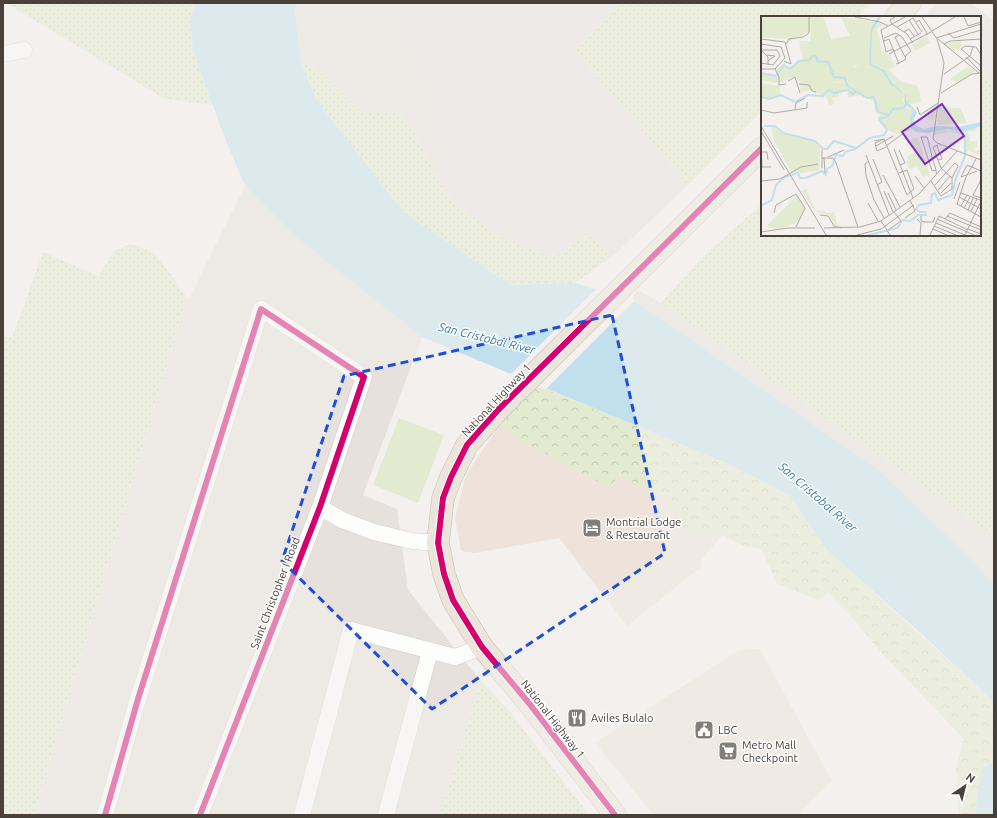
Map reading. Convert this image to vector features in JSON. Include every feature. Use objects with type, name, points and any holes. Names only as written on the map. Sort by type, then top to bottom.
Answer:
[{"type":"highway","points":[[897,16],[910,3]]},
{"type":"highway","name":"National Highway 1","points":[[615,815],[528,702],[482,647],[453,600],[444,574],[438,543],[443,498],[450,477],[467,445],[498,410],[641,266],[761,149]]},
{"type":"street","points":[[3,54],[24,50]]},
{"type":"street","name":"Saint Christopher I Road","points":[[105,815],[138,699],[262,309],[364,377],[320,507],[200,815]]},
{"type":"street","points":[[320,507],[342,520],[374,532],[412,542],[438,543]]},
{"type":"street","points":[[302,815],[351,630],[454,657],[482,647]]},
{"type":"street","points":[[386,815],[430,651]]},
{"type":"highlighted area","points":[[612,315],[665,553],[432,709],[282,561],[344,376]]},
{"type":"shaded area","points":[[296,3],[397,3],[398,42],[424,79],[450,199],[404,115],[359,111],[317,69],[300,61],[295,11]]},
{"type":"shaded area","points":[[397,3],[618,3],[575,51],[688,185],[614,255],[588,236],[552,257],[497,235],[450,199],[424,79],[398,42]]},
{"type":"shaded area","points":[[938,3],[971,3],[994,21],[994,82],[981,72],[981,16],[925,16]]},
{"type":"shaded area","points":[[245,186],[296,237],[422,337],[363,495],[397,509],[408,590],[481,681],[440,815],[34,815],[180,321],[188,301]]},
{"type":"shaded area","points":[[638,290],[661,303],[994,536],[994,585],[991,584],[972,560],[880,471],[644,307],[631,300]]},
{"type":"shaded area","name":"Montrial Lodge & Restaurant","points":[[504,418],[745,508],[701,560],[701,567],[627,626],[559,538],[475,553],[461,551],[455,518],[466,475]]},
{"type":"shaded area","points":[[760,649],[832,781],[798,815],[654,815],[595,743],[739,650]]},
{"type":"green space","points":[[6,3],[196,3],[190,19],[193,49],[213,105],[165,99]]},
{"type":"green space","points":[[618,3],[871,3],[858,16],[761,16],[761,112],[688,185],[575,51]]},
{"type":"green space","points":[[300,61],[317,69],[359,111],[404,115],[450,199],[497,235],[552,257],[588,235],[614,255],[575,283],[510,285],[403,212],[317,101]]},
{"type":"green space","points":[[981,72],[994,82],[994,536],[661,303],[706,254],[761,205],[761,236],[981,236]]},
{"type":"green space","points":[[130,244],[154,253],[172,276],[188,301],[180,321],[34,815],[3,815],[3,336],[12,338],[43,252],[98,276],[114,251]]},
{"type":"green space","points":[[539,386],[729,464],[789,495],[829,552],[994,702],[994,815],[959,815],[956,767],[964,739],[880,651],[854,620],[828,593],[818,600],[776,583],[762,549],[744,546],[712,530],[690,535],[663,498],[648,488],[618,476],[610,488],[515,437],[499,426],[504,418]]},
{"type":"green space","points":[[399,418],[444,435],[418,503],[373,485]]},
{"type":"green space","points":[[481,681],[510,712],[589,815],[440,815]]},
{"type":"water","name":"San Cristobal River","points":[[196,3],[296,3],[295,11],[300,61],[317,101],[403,212],[510,285],[575,283],[631,300],[644,307],[880,471],[972,560],[994,586],[994,702],[923,635],[829,552],[789,495],[729,464],[422,337],[296,237],[245,186],[222,131],[193,49],[190,19]]},
{"type":"pier","points":[[597,288],[635,300],[545,390],[509,376]]},
{"type":"waterway","points":[[989,815],[994,777]]},
{"type":"cycle path","points":[[615,815],[528,702],[482,647],[453,600],[444,574],[438,543],[443,498],[451,477],[467,445],[498,410],[761,149]]},
{"type":"cycle path","points":[[105,815],[138,699],[261,309],[364,377],[320,507],[200,815]]},
{"type":"place","name":"Montrial Lodge & Restaurant","points":[[592,528]]},
{"type":"place","name":"Aviles Bulalo","points":[[577,718]]},
{"type":"place","name":"LBC","points":[[704,730]]},
{"type":"place","name":"Metro Mall Checkpoint","points":[[728,751]]}]
